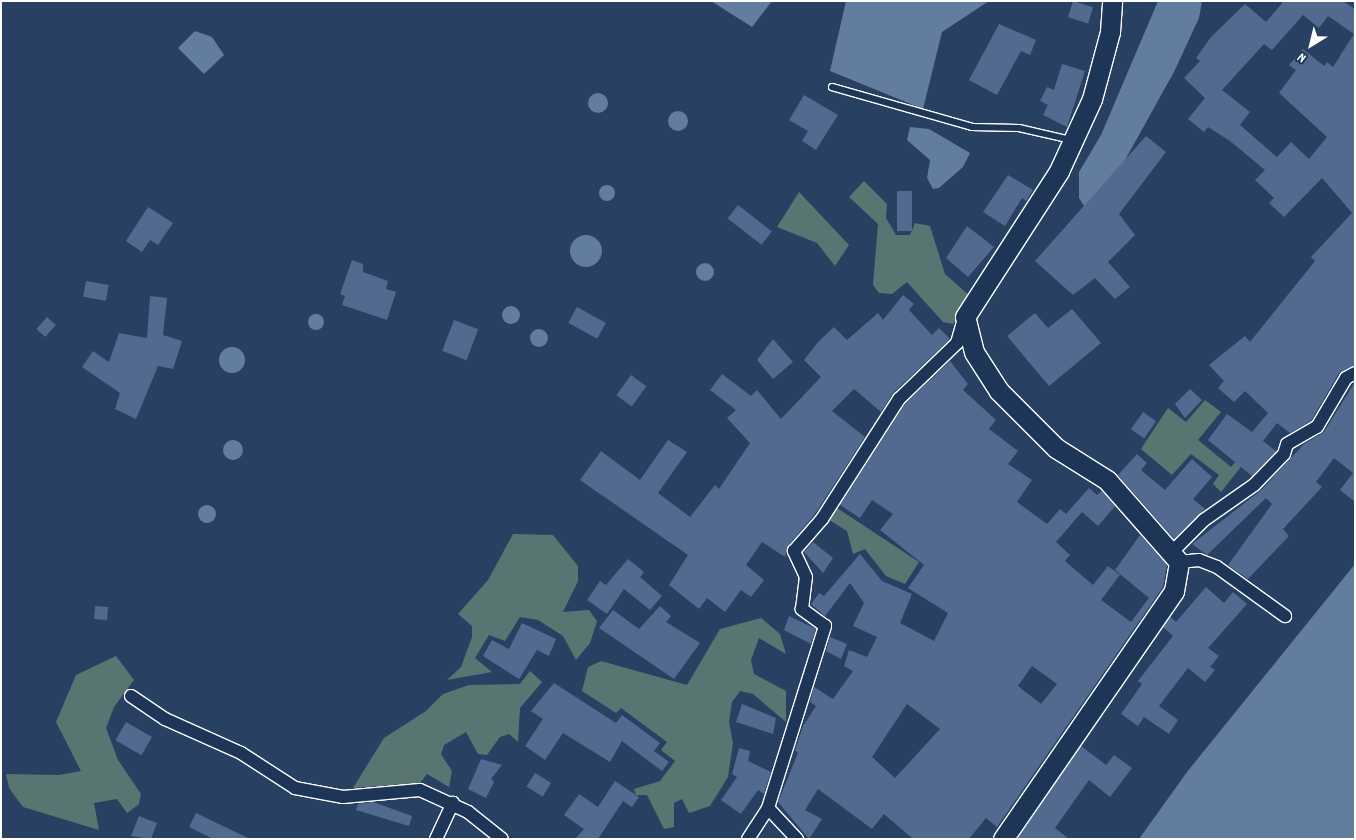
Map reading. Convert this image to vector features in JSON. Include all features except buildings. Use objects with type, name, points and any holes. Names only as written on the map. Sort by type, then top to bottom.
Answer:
[{"type":"street","points":[[748,839],[768,808],[825,626],[802,608],[806,577],[794,551],[822,519],[899,399],[957,343],[965,317],[1059,171],[1092,99],[1110,32],[1112,1]]},
{"type":"street","points":[[965,317],[974,352],[1000,391],[1056,448],[1107,480],[1175,558],[1199,560],[1217,567],[1286,616]]},
{"type":"street","points":[[1003,839],[1174,591],[1175,558],[1204,520],[1240,490],[1254,485],[1284,454],[1287,444],[1317,427],[1346,378],[1355,373]]},
{"type":"street","points":[[131,696],[166,719],[241,753],[295,788],[343,797],[420,790],[452,803],[502,839]]},
{"type":"street","points":[[436,839],[452,803]]},
{"type":"street","points":[[768,808],[796,839]]},
{"type":"lane","points":[[832,87],[903,110],[972,128],[1030,130],[1073,141]]},
{"type":"green space","points":[[864,181],[887,204],[886,218],[896,235],[910,235],[915,223],[930,226],[945,274],[970,296],[953,324],[943,322],[907,282],[892,294],[879,293],[873,285],[878,224],[849,197]]},
{"type":"green space","points":[[799,192],[849,245],[835,266],[817,243],[777,227]]},
{"type":"green space","points":[[1205,400],[1221,412],[1198,440],[1231,467],[1239,458],[1244,463],[1221,492],[1213,484],[1219,475],[1191,454],[1172,475],[1141,449],[1168,408],[1186,422]]},
{"type":"green space","points":[[834,506],[919,562],[905,584],[886,576],[865,549],[853,554],[847,531],[826,518]]},
{"type":"green space","points":[[513,534],[553,535],[578,566],[578,581],[563,612],[589,610],[597,621],[590,643],[576,660],[563,636],[538,620],[520,617],[505,641],[489,635],[475,658],[492,672],[447,680],[461,667],[472,637],[472,626],[458,614],[488,580]]},
{"type":"green space","points":[[761,618],[780,634],[786,654],[759,638],[751,660],[754,674],[786,691],[786,722],[753,694],[740,691],[732,702],[729,722],[733,743],[728,777],[710,806],[689,813],[682,799],[674,803],[674,827],[664,829],[647,795],[636,795],[634,789],[660,781],[675,761],[661,750],[667,742],[621,708],[616,713],[582,691],[588,667],[601,661],[687,685],[720,629]]},
{"type":"green space","points":[[116,656],[134,680],[114,707],[106,728],[118,760],[141,794],[139,804],[127,813],[117,799],[94,803],[99,830],[23,807],[9,788],[6,774],[59,775],[81,771],[56,722],[76,675]]},
{"type":"green space","points":[[530,671],[542,682],[520,708],[518,742],[509,734],[500,737],[487,755],[478,754],[466,732],[444,745],[441,754],[452,771],[449,787],[427,774],[420,783],[353,788],[384,738],[426,711],[443,694],[469,685],[520,684]]},
{"type":"water","points":[[711,1],[772,1],[752,27]]},
{"type":"water","points":[[846,1],[989,1],[942,32],[923,109],[830,71]]},
{"type":"water","points":[[1158,1],[1202,1],[1199,18],[1174,72],[1100,205],[1086,209],[1079,198],[1079,172],[1101,135]]},
{"type":"water","points":[[195,31],[212,37],[224,55],[204,74],[178,48]]},
{"type":"water","points":[[598,93],[605,96],[608,103],[605,110],[598,113],[591,110],[588,103],[591,96]]},
{"type":"water","points":[[678,111],[685,114],[688,121],[685,128],[678,131],[671,128],[668,121],[671,114]]},
{"type":"water","points":[[910,127],[929,129],[970,153],[963,167],[939,188],[933,189],[927,178],[930,160],[907,140]]},
{"type":"water","points":[[604,185],[610,185],[615,190],[613,199],[604,201],[599,196],[599,190]]},
{"type":"water","points":[[586,235],[597,240],[602,251],[597,262],[586,267],[575,262],[570,251],[575,240]]},
{"type":"water","points":[[701,263],[709,263],[714,268],[712,279],[701,281],[696,276],[696,268]]},
{"type":"water","points":[[511,306],[517,309],[520,315],[517,321],[511,324],[505,321],[502,315],[505,309]]},
{"type":"water","points":[[316,314],[322,316],[324,322],[322,328],[316,330],[310,328],[308,322],[310,316]]},
{"type":"water","points":[[539,329],[545,332],[548,338],[545,344],[539,347],[533,344],[530,338],[533,332]]},
{"type":"water","points":[[232,347],[241,351],[245,360],[241,369],[232,373],[223,369],[219,360],[223,351]]},
{"type":"water","points":[[233,440],[240,443],[243,450],[240,457],[233,460],[226,457],[223,450],[226,443]]},
{"type":"water","points":[[203,505],[211,505],[216,510],[214,521],[203,523],[198,518],[198,510]]},
{"type":"water","points":[[1355,564],[1355,839],[1139,839],[1187,772]]}]
